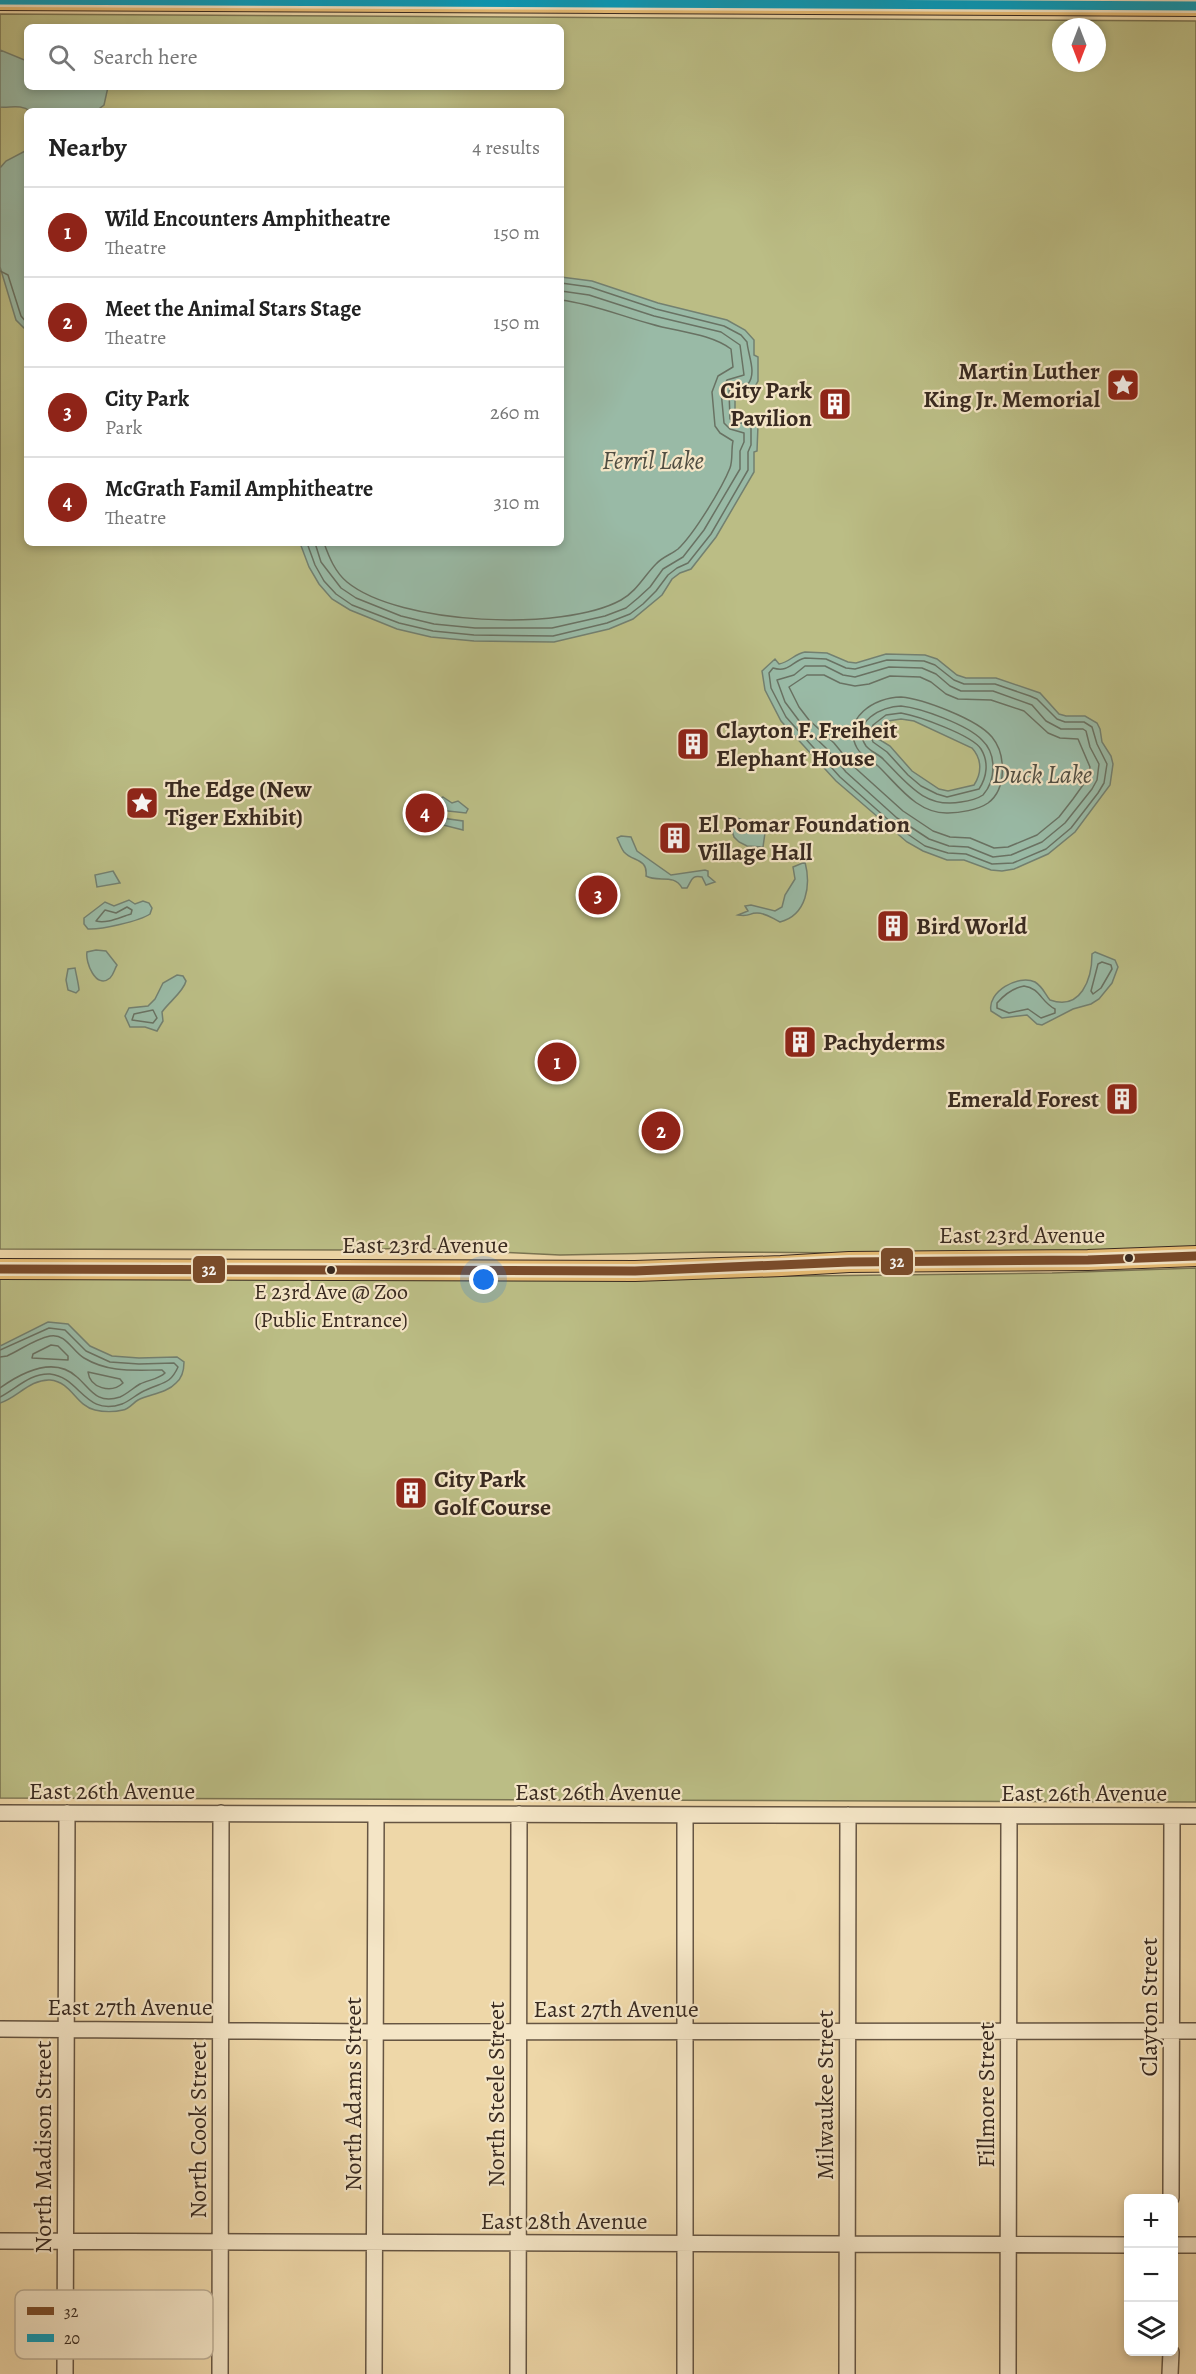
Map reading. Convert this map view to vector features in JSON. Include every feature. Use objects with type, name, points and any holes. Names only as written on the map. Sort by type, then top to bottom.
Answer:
[{"type":"main road","points":[[0,0],[999,2],[1156,3],[1196,6]]},
{"type":"main road","name":"East 23rd Avenue","points":[[0,1257],[536,1259],[715,1257],[849,1262],[1098,1260],[1196,1256]]},
{"type":"main road","name":"East 23rd Avenue","points":[[0,1269],[567,1271],[721,1269],[849,1262]]},
{"type":"street","name":"East 26th Avenue","points":[[0,1813],[1196,1816]]},
{"type":"street","name":"North Madison Street","points":[[66,2290],[67,1813]]},
{"type":"street","name":"North Cook Street","points":[[220,2374],[221,1813]]},
{"type":"street","name":"North Adams Street","points":[[374,2374],[376,1814]]},
{"type":"street","name":"North Steele Street","points":[[518,2374],[519,1814]]},
{"type":"street","points":[[685,1815],[685,2374]]},
{"type":"street","name":"Milwaukee Street","points":[[847,2374],[848,1815]]},
{"type":"street","name":"Fillmore Street","points":[[1008,2374],[1009,1816]]},
{"type":"street","name":"Clayton Street","points":[[1171,2194],[1172,1816]]},
{"type":"street","name":"East 27th Avenue","points":[[0,2029],[375,2032],[1196,2031]]},
{"type":"street","name":"East 28th Avenue","points":[[0,2241],[1124,2245]]},
{"type":"street","points":[[1178,2246],[1196,2245]]},
{"type":"street","points":[[1170,2356],[1170,2374]]},
{"type":"green space","points":[[0,14],[1052,20],[1052,72],[1106,72],[1106,20],[1196,21],[1196,1248],[981,1254],[715,1252],[560,1255],[412,1248],[348,1250],[0,1249]]},
{"type":"green space","name":"City Park Golf Course","points":[[1196,1268],[1196,1802],[0,1798],[0,1276],[474,1280],[1052,1273]]},
{"type":"water","points":[[0,50],[24,60],[24,90],[107,90],[104,105],[100,108],[0,107]]},
{"type":"water","points":[[24,152],[24,328],[16,320],[0,267],[0,168],[6,161]]},
{"type":"water","name":"Ferril Lake","points":[[564,277],[592,281],[658,303],[727,320],[745,330],[754,340],[754,355],[758,357],[758,381],[753,390],[735,391],[735,417],[753,417],[758,425],[754,472],[716,537],[691,569],[672,579],[662,595],[633,619],[609,629],[554,642],[474,641],[431,637],[397,629],[350,610],[332,599],[319,584],[309,567],[301,546],[564,546]]},
{"type":"water","name":"Duck Lake","points":[[801,653],[827,653],[856,663],[886,654],[925,655],[937,659],[957,675],[966,678],[996,678],[1040,693],[1059,714],[1085,716],[1097,723],[1102,742],[1113,764],[1110,785],[1075,832],[1048,854],[1014,869],[991,870],[964,860],[947,860],[923,851],[907,842],[836,781],[781,721],[765,690],[762,671],[775,659],[779,664]],"holes":[[[901,719],[914,721],[972,748],[978,757],[980,766],[974,785],[948,791],[939,789],[912,771],[890,746],[877,738],[877,729],[888,721]]]},
{"type":"water","points":[[443,797],[452,803],[458,801],[468,809],[466,813],[439,810],[435,817],[463,821],[463,830],[431,822],[429,810],[432,803]]},
{"type":"water","points":[[737,818],[746,821],[747,829],[755,830],[762,827],[767,830],[763,847],[747,846],[734,837],[729,821]]},
{"type":"water","points":[[631,837],[637,851],[671,875],[705,870],[715,882],[706,885],[702,877],[696,877],[692,879],[687,888],[682,888],[679,883],[670,879],[646,876],[645,866],[623,850],[617,838]]},
{"type":"water","points":[[805,862],[807,889],[805,898],[796,913],[780,922],[761,913],[738,915],[748,911],[745,906],[751,905],[775,911],[782,907],[785,895],[795,879],[793,867]]},
{"type":"water","points":[[113,871],[120,883],[97,887],[95,875]]},
{"type":"water","points":[[129,900],[135,904],[143,901],[149,903],[152,908],[150,914],[129,922],[101,928],[88,929],[84,924],[84,918],[105,902],[114,906]]},
{"type":"water","points":[[106,951],[117,965],[110,978],[105,981],[96,978],[88,962],[87,952]]},
{"type":"water","points":[[1095,952],[1115,960],[1118,967],[1112,983],[1099,999],[1091,1004],[1073,1009],[1042,1025],[1037,1024],[1027,1015],[1002,1018],[991,1011],[991,1004],[999,991],[1020,980],[1035,982],[1050,1000],[1070,1001],[1083,990],[1090,973],[1092,954]]},
{"type":"water","points":[[75,968],[79,990],[76,993],[68,990],[66,980],[68,969]]},
{"type":"water","points":[[177,975],[183,976],[186,981],[185,985],[162,1012],[163,1021],[157,1031],[145,1027],[130,1027],[125,1016],[129,1008],[148,1006],[155,999],[163,983]]},
{"type":"water","points":[[48,1322],[68,1324],[90,1346],[112,1356],[177,1357],[184,1362],[181,1376],[168,1389],[138,1400],[120,1411],[102,1411],[88,1407],[64,1385],[50,1380],[36,1382],[0,1403],[0,1346]]},
{"type":"transit line","name":"20","points":[[0,0],[1196,6]]},
{"type":"transit line","name":"32","points":[[0,1269],[635,1271],[849,1262],[1088,1260],[1196,1256]]},
{"type":"place","name":"Martin Luther King Jr. Memorial","points":[[1123,385]]},
{"type":"place","name":"City Park Pavilion","points":[[835,404]]},
{"type":"place","name":"Clayton F. Freiheit Elephant House","points":[[693,744]]},
{"type":"place","name":"The Edge (New Tiger Exhibit)","points":[[142,803]]},
{"type":"place","name":"McGrath Famil Amphitheatre","points":[[425,813]]},
{"type":"place","name":"El Pomar Foundation Village Hall","points":[[675,838]]},
{"type":"place","name":"City Park","points":[[598,895]]},
{"type":"place","name":"Bird World","points":[[893,926]]},
{"type":"place","name":"Pachyderms","points":[[800,1042]]},
{"type":"place","name":"Wild Encounters Amphitheatre","points":[[557,1062]]},
{"type":"place","name":"Emerald Forest","points":[[1122,1099]]},
{"type":"place","name":"Meet the Animal Stars Stage","points":[[661,1131]]},
{"type":"place","name":"E 23rd Ave @ Zoo (Public Entrance)","points":[[331,1270]]},
{"type":"place","name":"City Park Golf Course","points":[[411,1493]]}]
